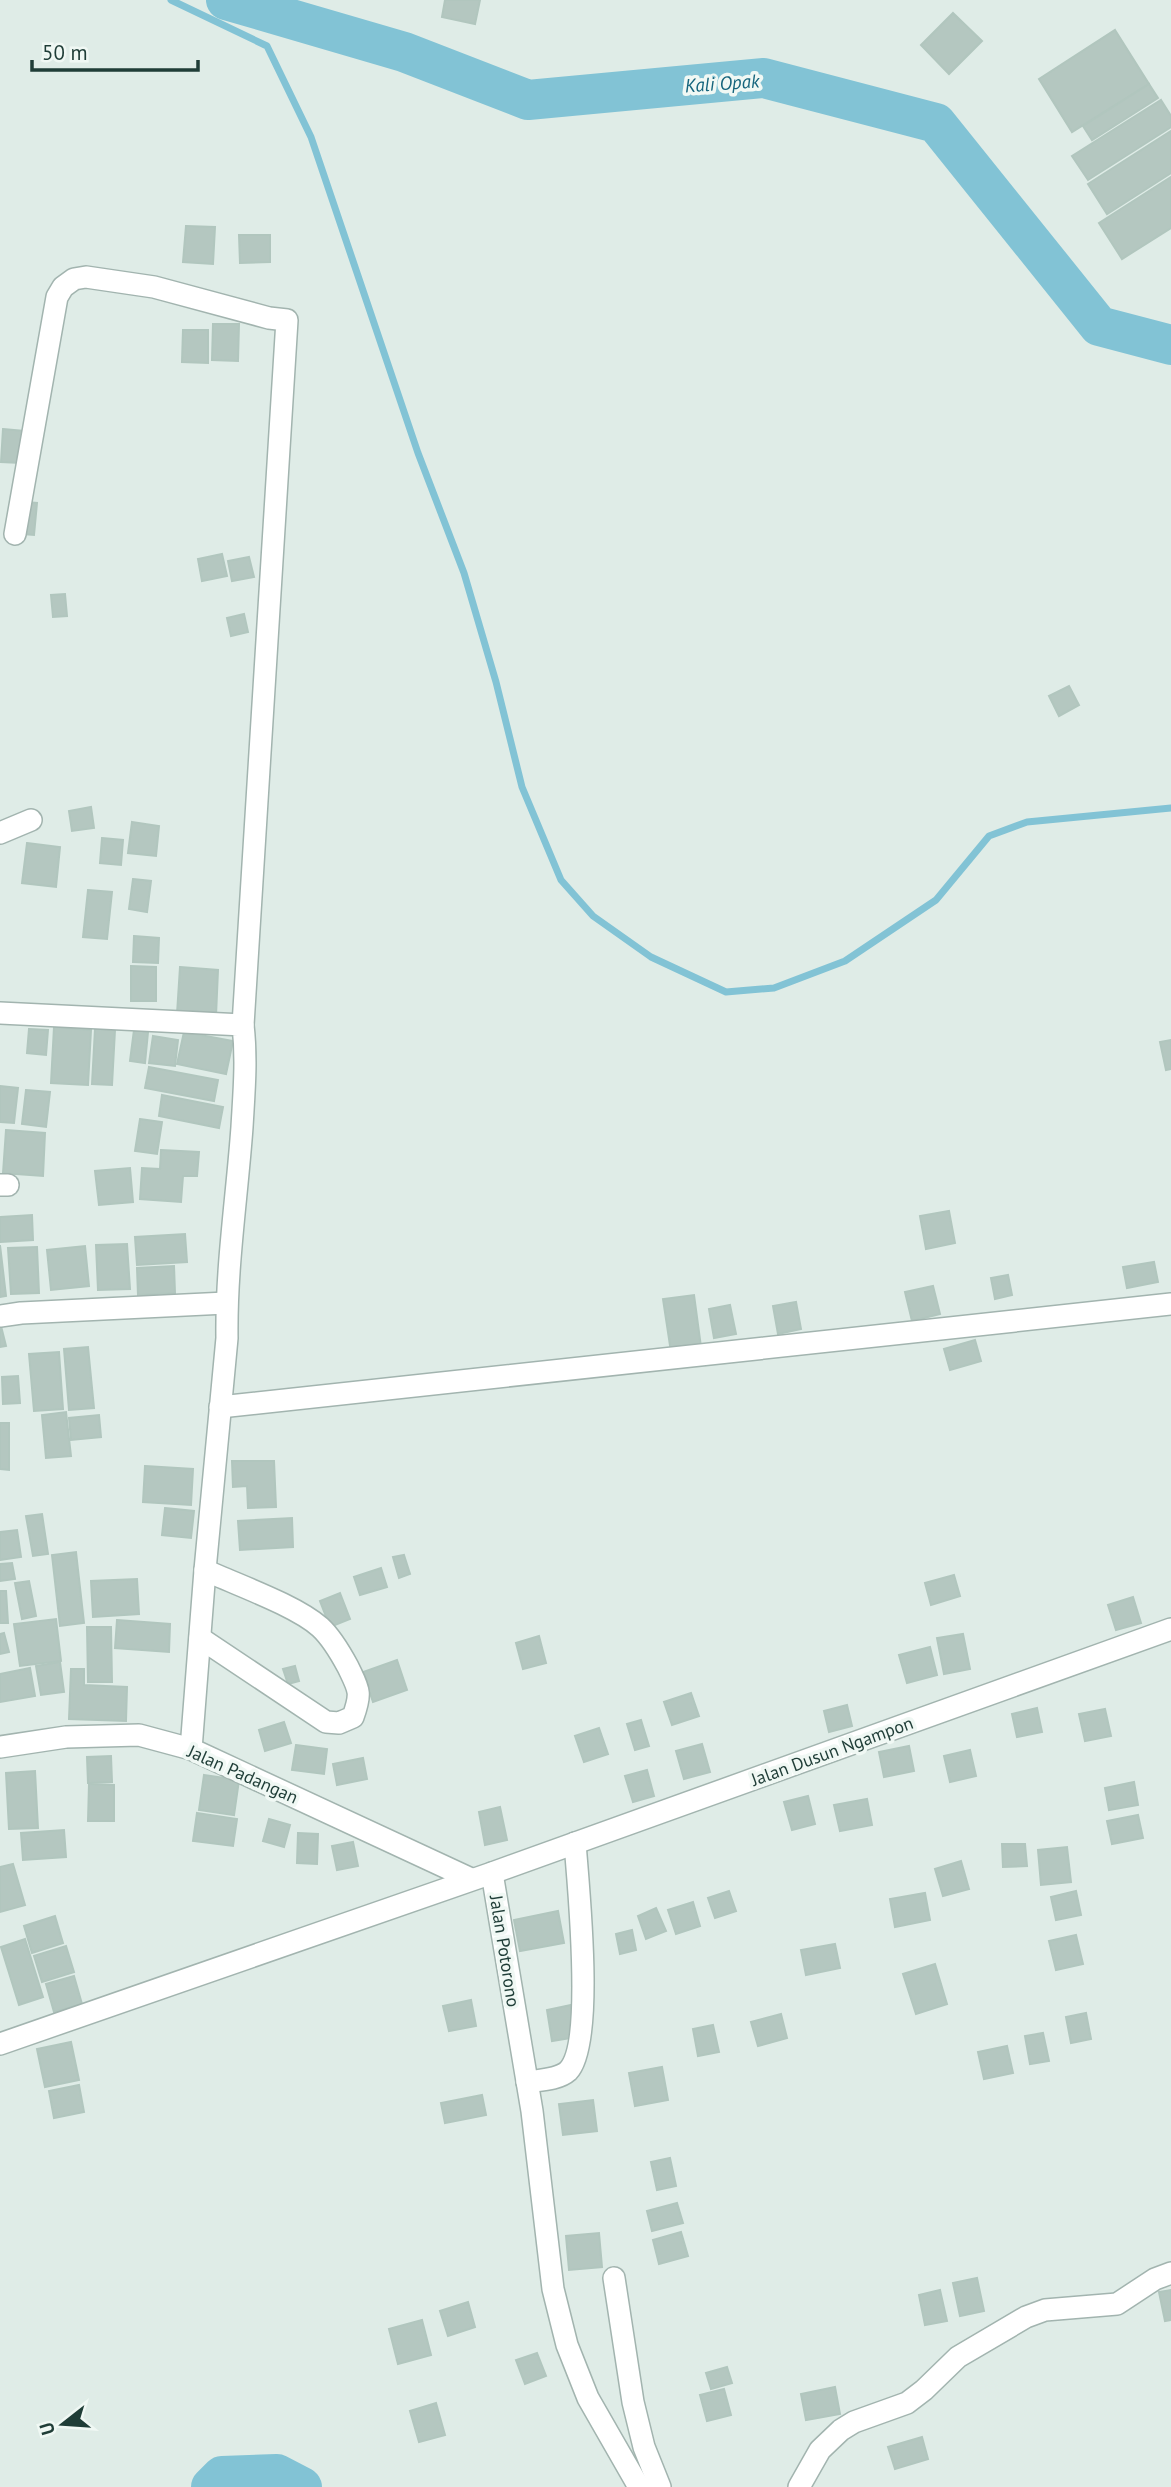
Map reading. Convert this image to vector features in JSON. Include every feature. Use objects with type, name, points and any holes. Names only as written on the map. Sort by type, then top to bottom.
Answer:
[{"type":"street","points":[[15,534],[57,298],[62,287],[74,279],[86,277],[154,287],[269,318],[287,320],[243,1025],[247,1056],[226,1303],[227,1338],[191,1749]]},
{"type":"street","points":[[0,833],[31,820]]},
{"type":"street","points":[[0,1013],[243,1025]]},
{"type":"street","points":[[0,1316],[226,1303]]},
{"type":"street","points":[[220,1407],[1171,1304]]},
{"type":"street","points":[[200,1638],[326,1722],[339,1723],[353,1717],[360,1697],[356,1683],[343,1657],[320,1627],[286,1606],[205,1570]]},
{"type":"street","name":"Jalan Dusun Ngampon","points":[[492,1873],[1171,1629]]},
{"type":"street","name":"Jalan Padangan","points":[[0,1747],[66,1737],[139,1735],[191,1749],[471,1879]]},
{"type":"street","points":[[527,2082],[555,2077],[567,2071],[576,2057],[582,2014],[583,1942],[575,1843]]},
{"type":"street","name":"Jalan Potorono","points":[[0,2044],[492,1873],[527,2082],[553,2289],[567,2346],[588,2398],[639,2487]]},
{"type":"street","points":[[799,2487],[820,2450],[841,2430],[854,2422],[907,2403],[958,2357],[1026,2317],[1045,2310],[1117,2304],[1155,2279],[1171,2273]]},
{"type":"street","points":[[614,2278],[633,2402],[644,2447],[660,2487]]},
{"type":"building","points":[[445,0],[480,0],[475,24],[442,17]]},
{"type":"building","points":[[953,13],[982,41],[949,74],[921,45]]},
{"type":"building","points":[[1115,30],[1149,84],[1072,132],[1039,79]]},
{"type":"building","points":[[1149,84],[1158,98],[1092,140],[1083,126]]},
{"type":"building","points":[[1161,100],[1171,116],[1171,127],[1088,180],[1072,156]]},
{"type":"building","points":[[1171,131],[1171,173],[1107,214],[1088,184]]},
{"type":"building","points":[[1171,177],[1171,228],[1122,259],[1099,223]]},
{"type":"building","points":[[186,226],[215,227],[213,264],[183,262]]},
{"type":"building","points":[[239,235],[270,235],[270,262],[240,263]]},
{"type":"building","points":[[213,324],[239,324],[238,361],[212,360]]},
{"type":"building","points":[[183,330],[208,330],[208,363],[182,362]]},
{"type":"building","points":[[3,429],[24,431],[21,463],[1,462]]},
{"type":"building","points":[[26,502],[37,503],[34,535],[23,534]]},
{"type":"building","points":[[222,554],[227,576],[202,581],[198,559]]},
{"type":"building","points":[[249,557],[254,577],[232,581],[228,561]]},
{"type":"building","points":[[65,594],[67,616],[53,617],[51,595]]},
{"type":"building","points":[[244,614],[248,632],[231,636],[227,618]]},
{"type":"building","points":[[1069,686],[1079,705],[1059,716],[1049,696]]},
{"type":"building","points":[[91,807],[94,828],[72,831],[69,811]]},
{"type":"building","points":[[132,822],[159,826],[156,856],[128,853]]},
{"type":"building","points":[[102,838],[123,840],[121,865],[100,863]]},
{"type":"building","points":[[27,843],[60,847],[56,887],[22,883]]},
{"type":"building","points":[[133,879],[151,881],[147,912],[129,909]]},
{"type":"building","points":[[88,890],[112,892],[107,939],[83,937]]},
{"type":"building","points":[[134,936],[159,938],[158,963],[133,962]]},
{"type":"building","points":[[131,966],[156,967],[156,1001],[131,1001]]},
{"type":"building","points":[[180,967],[218,970],[216,1016],[177,1014]]},
{"type":"building","points":[[54,1027],[91,1030],[88,1085],[51,1083]]},
{"type":"building","points":[[29,1029],[48,1030],[46,1055],[27,1053]]},
{"type":"building","points":[[95,1029],[115,1030],[112,1085],[92,1084]]},
{"type":"building","points":[[134,1030],[148,1032],[145,1063],[130,1061]]},
{"type":"building","points":[[184,1032],[233,1041],[226,1074],[177,1064]]},
{"type":"building","points":[[153,1036],[178,1040],[175,1066],[149,1063]]},
{"type":"building","points":[[1171,1040],[1171,1069],[1166,1070],[1160,1042]]},
{"type":"building","points":[[149,1067],[218,1080],[214,1101],[145,1088]]},
{"type":"building","points":[[0,1086],[18,1088],[14,1123],[0,1122]]},
{"type":"building","points":[[26,1090],[50,1092],[46,1127],[22,1124]]},
{"type":"building","points":[[162,1095],[223,1107],[219,1128],[159,1116]]},
{"type":"building","points":[[140,1119],[162,1122],[157,1154],[135,1151]]},
{"type":"building","points":[[6,1130],[45,1133],[43,1176],[3,1173]]},
{"type":"building","points":[[161,1150],[199,1152],[197,1176],[183,1176],[181,1202],[140,1199],[142,1168],[160,1169]]},
{"type":"building","points":[[130,1168],[133,1202],[99,1205],[95,1171]]},
{"type":"building","points":[[949,1211],[955,1243],[926,1249],[920,1216]]},
{"type":"building","points":[[32,1215],[33,1240],[0,1242],[0,1217]]},
{"type":"building","points":[[185,1234],[187,1262],[137,1265],[135,1237]]},
{"type":"building","points":[[127,1244],[130,1289],[98,1290],[96,1245]]},
{"type":"building","points":[[0,1245],[6,1296],[0,1297]]},
{"type":"building","points":[[85,1246],[89,1286],[51,1290],[47,1250]]},
{"type":"building","points":[[37,1247],[39,1293],[11,1294],[8,1248]]},
{"type":"building","points":[[1154,1262],[1158,1282],[1127,1288],[1123,1267]]},
{"type":"building","points":[[174,1266],[175,1293],[138,1295],[137,1268]]},
{"type":"building","points":[[1008,1275],[1012,1295],[995,1299],[991,1278]]},
{"type":"building","points":[[933,1286],[940,1314],[912,1321],[905,1292]]},
{"type":"building","points":[[694,1295],[701,1347],[671,1352],[663,1299]]},
{"type":"building","points":[[796,1302],[801,1329],[778,1334],[773,1306]]},
{"type":"building","points":[[730,1305],[736,1334],[714,1338],[709,1309]]},
{"type":"building","points":[[0,1322],[6,1346],[0,1347]]},
{"type":"building","points":[[975,1340],[981,1361],[950,1370],[944,1349]]},
{"type":"building","points":[[88,1347],[94,1408],[69,1410],[64,1349]]},
{"type":"building","points":[[59,1352],[63,1409],[34,1411],[29,1354]]},
{"type":"building","points":[[18,1376],[20,1403],[3,1404],[2,1377]]},
{"type":"building","points":[[66,1412],[71,1456],[46,1458],[42,1415]]},
{"type":"building","points":[[99,1415],[101,1437],[71,1440],[69,1418]]},
{"type":"building","points":[[0,1423],[9,1423],[9,1470],[0,1469]]},
{"type":"building","points":[[232,1461],[274,1461],[276,1507],[248,1508],[247,1486],[233,1487]]},
{"type":"building","points":[[145,1466],[193,1469],[191,1505],[143,1502]]},
{"type":"building","points":[[165,1508],[194,1511],[191,1538],[162,1535]]},
{"type":"building","points":[[42,1514],[48,1554],[33,1556],[26,1516]]},
{"type":"building","points":[[292,1518],[293,1547],[240,1550],[238,1521]]},
{"type":"building","points":[[17,1530],[21,1557],[0,1560],[0,1532]]},
{"type":"building","points":[[76,1552],[84,1623],[60,1626],[52,1555]]},
{"type":"building","points":[[404,1555],[410,1574],[399,1578],[393,1557]]},
{"type":"building","points":[[12,1563],[15,1579],[0,1581],[0,1564]]},
{"type":"building","points":[[381,1568],[387,1587],[360,1595],[354,1577]]},
{"type":"building","points":[[954,1575],[960,1596],[931,1605],[925,1583]]},
{"type":"building","points":[[137,1579],[139,1614],[93,1617],[91,1581]]},
{"type":"building","points":[[29,1581],[36,1616],[22,1619],[15,1583]]},
{"type":"building","points":[[0,1591],[6,1591],[8,1623],[0,1623]]},
{"type":"building","points":[[340,1593],[350,1619],[330,1627],[320,1601]]},
{"type":"building","points":[[1133,1597],[1141,1623],[1116,1630],[1108,1605]]},
{"type":"building","points":[[56,1619],[61,1661],[20,1666],[14,1624]]},
{"type":"building","points":[[117,1620],[170,1624],[169,1652],[115,1648]]},
{"type":"building","points":[[87,1627],[111,1627],[112,1682],[88,1682]]},
{"type":"building","points":[[4,1633],[9,1652],[0,1654],[0,1634]]},
{"type":"building","points":[[963,1634],[970,1669],[944,1674],[937,1638]]},
{"type":"building","points":[[539,1636],[546,1663],[523,1669],[516,1643]]},
{"type":"building","points":[[930,1647],[937,1675],[907,1683],[899,1655]]},
{"type":"building","points":[[397,1660],[407,1690],[373,1702],[363,1672]]},
{"type":"building","points":[[60,1662],[64,1692],[41,1695],[36,1666]]},
{"type":"building","points":[[295,1666],[299,1681],[288,1684],[283,1669]]},
{"type":"building","points":[[30,1668],[35,1696],[0,1702],[0,1674]]},
{"type":"building","points":[[71,1669],[84,1669],[84,1685],[127,1687],[126,1721],[69,1719]]},
{"type":"building","points":[[691,1693],[699,1716],[672,1725],[664,1702]]},
{"type":"building","points":[[847,1705],[852,1726],[829,1732],[824,1711]]},
{"type":"building","points":[[1037,1708],[1042,1732],[1017,1737],[1012,1714]]},
{"type":"building","points":[[1105,1709],[1111,1736],[1085,1741],[1079,1714]]},
{"type":"building","points":[[641,1720],[649,1746],[635,1750],[627,1724]]},
{"type":"building","points":[[284,1722],[291,1743],[265,1751],[259,1730]]},
{"type":"building","points":[[599,1728],[608,1754],[584,1762],[575,1736]]},
{"type":"building","points":[[702,1744],[710,1772],[684,1779],[676,1751]]},
{"type":"building","points":[[296,1745],[327,1749],[324,1774],[292,1770]]},
{"type":"building","points":[[909,1746],[914,1771],[884,1777],[879,1752]]},
{"type":"building","points":[[970,1750],[976,1776],[950,1782],[944,1756]]},
{"type":"building","points":[[111,1756],[112,1782],[88,1783],[87,1757]]},
{"type":"building","points":[[363,1758],[367,1779],[337,1785],[333,1764]]},
{"type":"building","points":[[647,1770],[654,1796],[633,1802],[625,1776]]},
{"type":"building","points":[[35,1771],[38,1828],[9,1829],[6,1773]]},
{"type":"building","points":[[204,1775],[239,1780],[234,1815],[199,1810]]},
{"type":"building","points":[[1134,1782],[1138,1805],[1109,1810],[1105,1788]]},
{"type":"building","points":[[89,1784],[114,1785],[114,1821],[88,1821]]},
{"type":"building","points":[[808,1796],[815,1824],[792,1830],[784,1802]]},
{"type":"building","points":[[867,1799],[872,1825],[840,1831],[834,1805]]},
{"type":"building","points":[[500,1807],[507,1840],[485,1845],[479,1812]]},
{"type":"building","points":[[197,1813],[237,1819],[233,1846],[193,1841]]},
{"type":"building","points":[[1138,1815],[1143,1838],[1112,1844],[1107,1821]]},
{"type":"building","points":[[269,1819],[290,1825],[284,1847],[263,1841]]},
{"type":"building","points":[[64,1830],[66,1857],[23,1860],[21,1833]]},
{"type":"building","points":[[298,1833],[318,1834],[317,1864],[297,1863]]},
{"type":"building","points":[[353,1842],[358,1866],[337,1870],[332,1846]]},
{"type":"building","points":[[1002,1844],[1025,1844],[1027,1866],[1003,1867]]},
{"type":"building","points":[[1067,1847],[1071,1882],[1041,1885],[1038,1850]]},
{"type":"building","points":[[961,1861],[969,1889],[943,1896],[935,1869]]},
{"type":"building","points":[[13,1864],[25,1905],[0,1912],[0,1867]]},
{"type":"building","points":[[729,1891],[736,1911],[715,1918],[708,1898]]},
{"type":"building","points":[[1076,1891],[1081,1915],[1056,1920],[1051,1897]]},
{"type":"building","points":[[925,1893],[930,1920],[895,1927],[890,1899]]},
{"type":"building","points":[[693,1902],[700,1926],[676,1934],[668,1910]]},
{"type":"building","points":[[656,1908],[666,1931],[646,1939],[638,1916]]},
{"type":"building","points":[[558,1911],[564,1943],[520,1951],[514,1920]]},
{"type":"building","points":[[55,1916],[63,1943],[32,1953],[24,1926]]},
{"type":"building","points":[[632,1930],[636,1950],[620,1954],[616,1934]]},
{"type":"building","points":[[1076,1935],[1083,1964],[1056,1970],[1049,1941]]},
{"type":"building","points":[[25,1939],[43,1997],[19,2005],[1,1947]]},
{"type":"building","points":[[835,1944],[840,1968],[806,1975],[801,1950]]},
{"type":"building","points":[[66,1946],[74,1972],[42,1982],[34,1956]]},
{"type":"building","points":[[935,1964],[947,2004],[916,2014],[903,1974]]},
{"type":"building","points":[[74,1976],[82,2004],[54,2012],[46,1984]]},
{"type":"building","points":[[471,2000],[476,2026],[449,2031],[443,2006]]},
{"type":"building","points":[[571,2005],[577,2037],[552,2041],[547,2010]]},
{"type":"building","points":[[1086,2013],[1091,2039],[1071,2043],[1066,2017]]},
{"type":"building","points":[[781,2014],[787,2038],[758,2046],[751,2022]]},
{"type":"building","points":[[713,2025],[719,2052],[698,2056],[693,2029]]},
{"type":"building","points":[[1043,2033],[1049,2061],[1030,2064],[1025,2036]]},
{"type":"building","points":[[71,2042],[79,2080],[45,2087],[37,2049]]},
{"type":"building","points":[[1007,2046],[1013,2073],[984,2079],[978,2052]]},
{"type":"building","points":[[662,2067],[668,2100],[635,2106],[629,2073]]},
{"type":"building","points":[[79,2085],[84,2112],[54,2118],[49,2091]]},
{"type":"building","points":[[482,2095],[486,2115],[445,2123],[441,2103]]},
{"type":"building","points":[[593,2100],[597,2131],[563,2135],[559,2104]]},
{"type":"building","points":[[670,2158],[676,2186],[657,2190],[651,2162]]},
{"type":"building","points":[[677,2203],[683,2223],[652,2231],[647,2211]]},
{"type":"building","points":[[681,2232],[688,2256],[659,2264],[653,2240]]},
{"type":"building","points":[[599,2233],[602,2267],[569,2270],[566,2236]]},
{"type":"building","points":[[977,2278],[984,2311],[960,2316],[953,2283]]},
{"type":"building","points":[[940,2290],[947,2321],[925,2325],[919,2295]]},
{"type":"building","points":[[1171,2290],[1171,2320],[1165,2321],[1159,2292]]},
{"type":"building","points":[[468,2302],[475,2327],[448,2336],[440,2311]]},
{"type":"building","points":[[422,2320],[431,2355],[398,2364],[389,2329]]},
{"type":"building","points":[[537,2353],[546,2376],[525,2384],[516,2360]]},
{"type":"building","points":[[727,2367],[732,2383],[711,2389],[706,2373]]},
{"type":"building","points":[[835,2387],[840,2414],[806,2420],[801,2394]]},
{"type":"building","points":[[724,2389],[731,2415],[707,2421],[700,2395]]},
{"type":"building","points":[[436,2403],[445,2435],[419,2442],[410,2411]]},
{"type":"building","points":[[922,2437],[928,2459],[895,2469],[888,2447]]},
{"type":"waterway","points":[[171,0],[267,46],[311,137],[418,453],[464,573],[496,682],[522,787],[561,880],[593,916],[651,957],[726,992],[774,988],[845,961],[936,900],[989,836],[1027,822],[1171,808]]},
{"type":"waterway","name":"Kali Opak","points":[[226,0],[404,52],[528,100],[764,78],[936,123],[1099,326],[1171,345]]},
{"type":"waterway","points":[[211,2487],[222,2476],[277,2474],[302,2487]]}]
